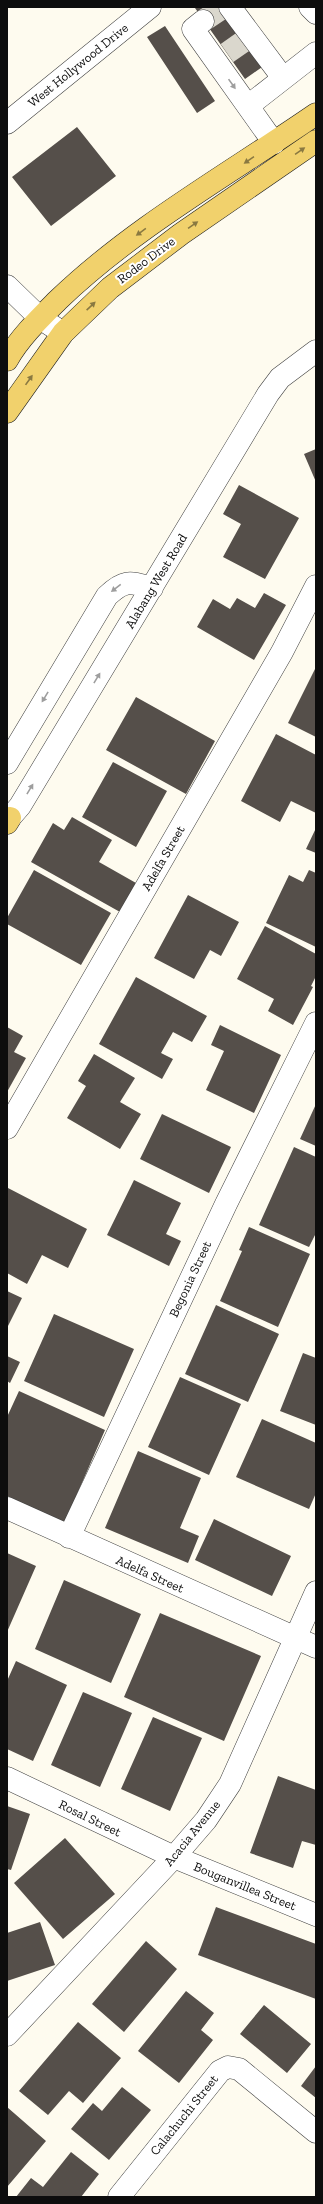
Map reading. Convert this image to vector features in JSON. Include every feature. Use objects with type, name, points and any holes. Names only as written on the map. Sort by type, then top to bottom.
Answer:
[{"type":"main road","name":"Rodeo Drive","points":[[7,360],[40,318],[90,269],[164,216],[316,114]]},
{"type":"main road","name":"Rodeo Drive","points":[[7,412],[63,332],[110,288],[175,238],[316,141]]},
{"type":"street","name":"West Hollywood Drive","points":[[7,123],[150,7]]},
{"type":"street","points":[[230,7],[249,38],[283,78]]},
{"type":"street","points":[[310,7],[316,13]]},
{"type":"street","points":[[204,21],[193,29],[221,57],[248,106],[274,143]]},
{"type":"street","points":[[248,106],[316,53]]},
{"type":"street","points":[[7,286],[40,318],[63,332]]},
{"type":"street","name":"Alabang West Road","points":[[8,821],[24,799],[268,394],[280,378],[316,351]]},
{"type":"street","points":[[7,762],[107,596],[119,585],[130,582],[152,588]]},
{"type":"street","name":"Adelfa Street","points":[[7,1128],[282,652],[316,586]]},
{"type":"street","name":"Begonia Street","points":[[69,1537],[226,1204],[316,1024]]},
{"type":"street","name":"Adelfa Street","points":[[7,1508],[294,1639],[316,1647]]},
{"type":"street","name":"Acacia Avenue","points":[[7,2035],[174,1857],[206,1820],[230,1784],[316,1592]]},
{"type":"street","name":"Rosal Street","points":[[7,1778],[174,1857]]},
{"type":"street","name":"Bouganvillea Street","points":[[174,1857],[316,1915]]},
{"type":"street","name":"Calachuchi Street","points":[[119,2197],[220,2071],[228,2067],[239,2069],[316,2132]]},
{"type":"building","points":[[224,7],[265,65],[245,79],[195,8]]},
{"type":"building","points":[[165,26],[215,101],[197,113],[147,37]]},
{"type":"building","points":[[77,127],[116,176],[51,226],[12,177]]},
{"type":"building","points":[[316,449],[316,482],[304,454]]},
{"type":"building","points":[[239,485],[299,518],[265,579],[223,557],[241,524],[223,514]]},
{"type":"building","points":[[264,593],[286,605],[254,660],[197,627],[213,599],[230,609],[237,598],[255,608]]},
{"type":"building","points":[[316,667],[316,737],[288,723]]},
{"type":"building","points":[[136,697],[215,741],[186,794],[106,750]]},
{"type":"building","points":[[276,734],[316,755],[316,813],[291,801],[280,822],[241,801]]},
{"type":"building","points":[[113,762],[167,791],[136,847],[82,817]]},
{"type":"building","points":[[72,817],[112,840],[99,862],[136,883],[120,912],[31,862],[53,823],[64,830]]},
{"type":"building","points":[[316,828],[316,853],[306,849]]},
{"type":"building","points":[[34,870],[111,913],[81,965],[7,924],[7,918]]},
{"type":"building","points":[[309,870],[316,873],[316,947],[266,923],[289,875],[303,882]]},
{"type":"building","points":[[188,895],[239,922],[221,956],[210,950],[194,979],[154,958]]},
{"type":"building","points":[[265,926],[316,954],[316,976],[311,986],[313,987],[293,1025],[268,1011],[274,999],[237,979]]},
{"type":"building","points":[[136,977],[207,1016],[192,1042],[173,1032],[161,1053],[173,1059],[162,1079],[99,1044]]},
{"type":"building","points":[[220,1025],[281,1055],[254,1113],[206,1090],[224,1051],[211,1045]]},
{"type":"building","points":[[7,1027],[23,1036],[14,1052],[26,1058],[7,1092]]},
{"type":"building","points":[[94,1054],[135,1078],[120,1102],[141,1114],[120,1149],[67,1118],[86,1086],[78,1081]]},
{"type":"building","points":[[316,1104],[316,1146],[300,1139]]},
{"type":"building","points":[[162,1114],[231,1147],[209,1193],[140,1159]]},
{"type":"building","points":[[294,1147],[316,1157],[316,1233],[309,1247],[259,1225]]},
{"type":"building","points":[[134,1180],[181,1203],[166,1234],[181,1241],[169,1266],[107,1235]]},
{"type":"building","points":[[8,1188],[87,1229],[68,1268],[42,1255],[27,1284],[7,1273]]},
{"type":"building","points":[[249,1227],[310,1254],[278,1327],[220,1301],[242,1251],[239,1250]]},
{"type":"building","points":[[7,1291],[22,1298],[7,1328]]},
{"type":"building","points":[[216,1305],[279,1334],[248,1402],[185,1374]]},
{"type":"building","points":[[54,1314],[134,1349],[104,1417],[24,1381]]},
{"type":"building","points":[[303,1353],[316,1358],[316,1425],[280,1411]]},
{"type":"building","points":[[7,1356],[20,1362],[10,1383],[7,1381]]},
{"type":"building","points":[[180,1377],[241,1404],[209,1475],[148,1447]]},
{"type":"building","points":[[19,1391],[105,1430],[64,1524],[7,1496],[7,1417]]},
{"type":"building","points":[[262,1419],[316,1443],[316,1493],[309,1509],[236,1477]]},
{"type":"building","points":[[138,1451],[201,1478],[180,1528],[199,1536],[188,1563],[105,1528]]},
{"type":"building","points":[[214,1519],[291,1556],[272,1596],[195,1560]]},
{"type":"building","points":[[7,1553],[36,1566],[7,1632]]},
{"type":"building","points":[[64,1580],[141,1614],[111,1683],[35,1649]]},
{"type":"building","points":[[160,1613],[261,1656],[224,1741],[124,1697]]},
{"type":"building","points":[[16,1661],[67,1685],[33,1761],[7,1749],[7,1681]]},
{"type":"building","points":[[83,1692],[132,1713],[100,1787],[51,1765]]},
{"type":"building","points":[[153,1717],[202,1738],[170,1811],[121,1789]]},
{"type":"building","points":[[278,1776],[316,1790],[316,1845],[302,1841],[293,1868],[250,1853]]},
{"type":"building","points":[[7,1806],[30,1814],[11,1870],[7,1869]]},
{"type":"building","points":[[65,1838],[115,1894],[63,1939],[14,1883]]},
{"type":"building","points":[[216,1907],[316,1944],[316,1999],[198,1955]]},
{"type":"building","points":[[40,1922],[55,1965],[7,1981],[7,1933]]},
{"type":"building","points":[[146,1941],[177,1969],[124,2032],[92,2004]]},
{"type":"building","points":[[186,1991],[214,2013],[201,2030],[213,2040],[179,2083],[138,2051]]},
{"type":"building","points":[[264,2005],[311,2044],[287,2073],[240,2034]]},
{"type":"building","points":[[78,2022],[121,2058],[83,2103],[69,2091],[48,2115],[19,2091]]},
{"type":"building","points":[[316,2066],[316,2098],[301,2086]]},
{"type":"building","points":[[122,2087],[151,2110],[109,2160],[71,2129],[93,2103],[102,2111]]},
{"type":"building","points":[[7,2107],[46,2141],[7,2187]]},
{"type":"building","points":[[71,2152],[99,2174],[81,2197],[16,2197],[31,2178],[43,2187]]},
{"type":"tunnel","points":[[203,21],[224,7]]},
{"type":"tunnel","points":[[227,53],[247,39]]}]
